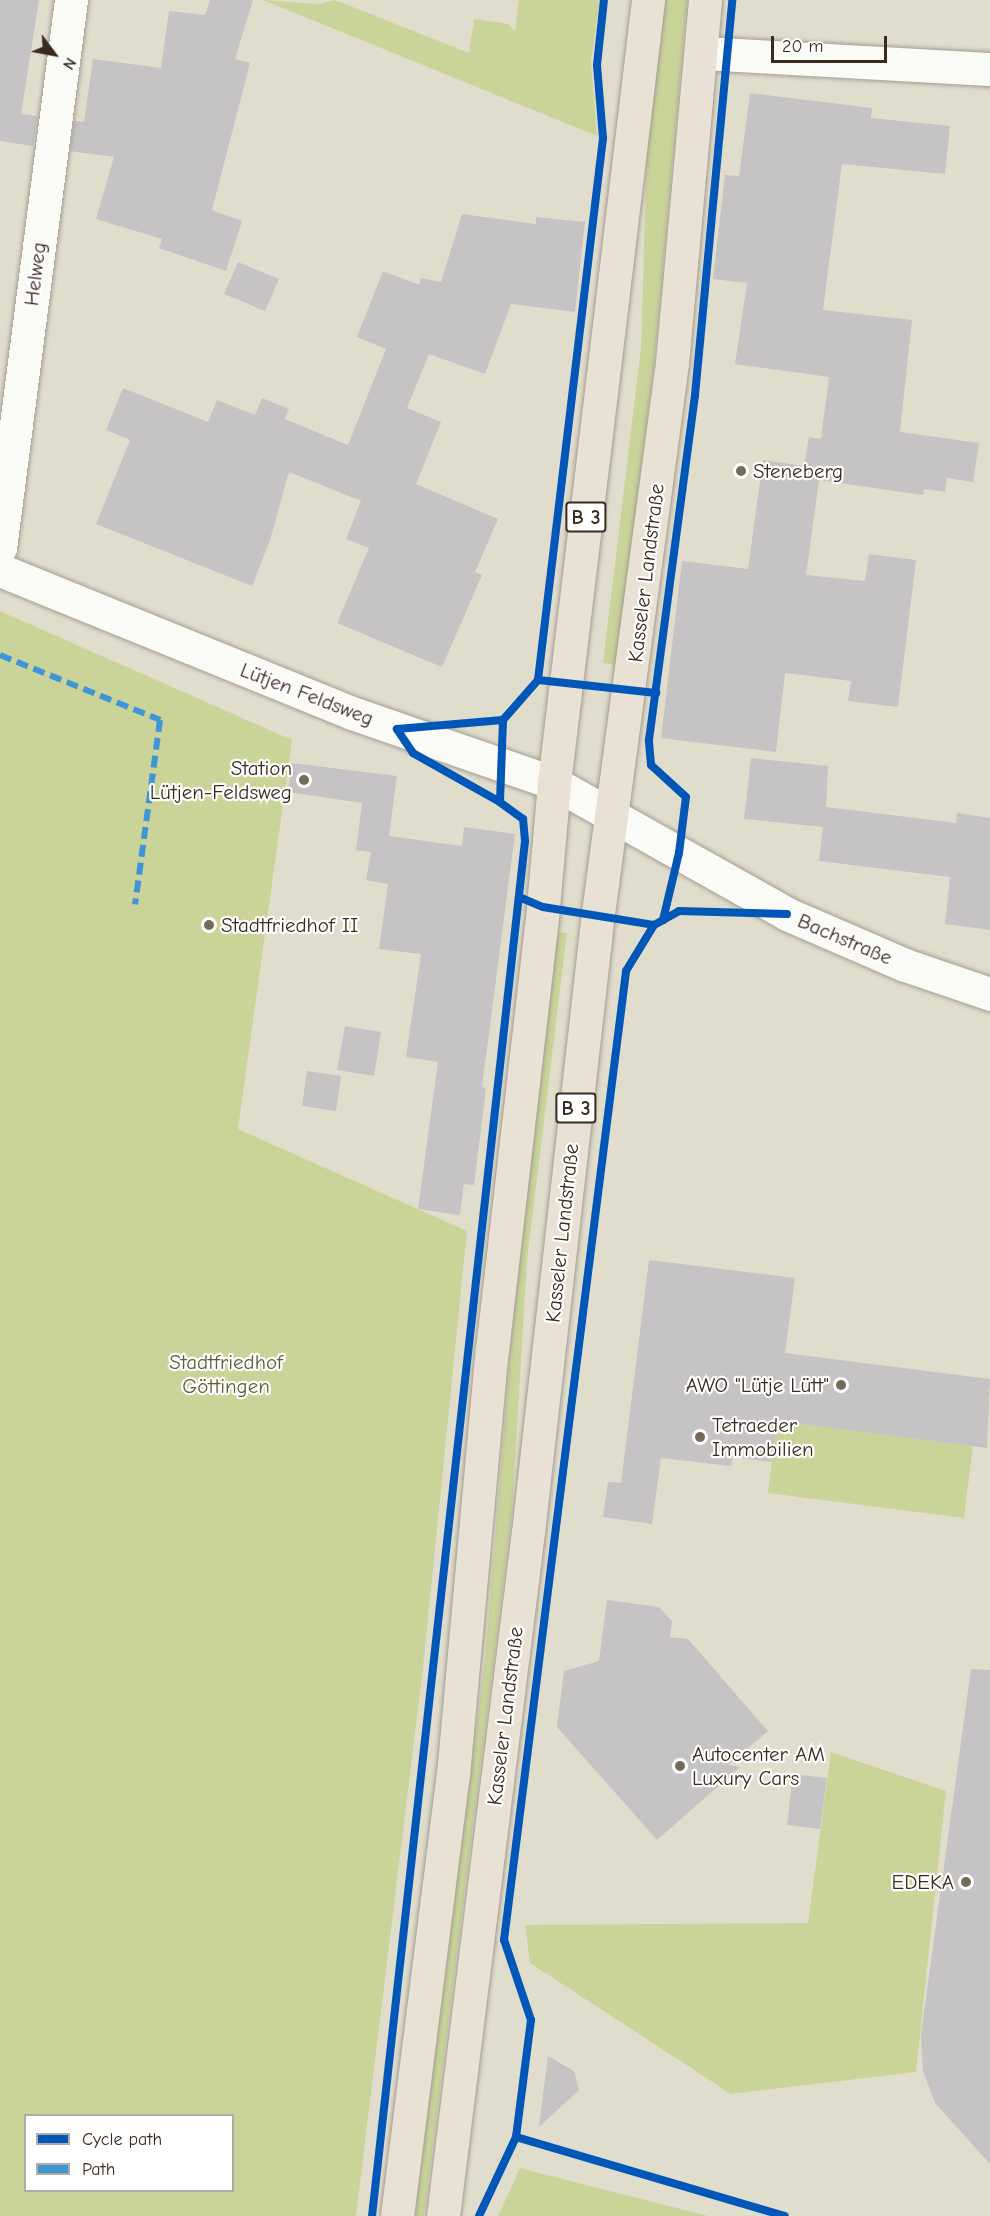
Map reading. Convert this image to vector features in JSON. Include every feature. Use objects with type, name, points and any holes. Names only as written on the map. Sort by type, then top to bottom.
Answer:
[{"type":"main road","name":"B 3","points":[[397,2216],[453,1775],[492,1350],[543,907],[554,783],[648,0]]},
{"type":"main road","name":"Kasseler Landstraße","points":[[443,2216],[528,1532],[598,913],[614,815],[672,363],[705,0]]},
{"type":"street","name":"Helweg","points":[[0,548],[71,0]]},
{"type":"street","points":[[701,53],[990,69]]},
{"type":"street","name":"Lütjen Feldsweg","points":[[0,570],[352,713],[554,783],[614,815]]},
{"type":"street","name":"Bachstraße","points":[[614,815],[787,914],[905,965],[990,994]]},
{"type":"green space","points":[[263,0],[319,4],[335,0],[469,53],[474,19],[509,24],[515,32],[519,0],[600,0],[591,61],[597,136]]},
{"type":"green space","points":[[665,0],[687,0],[655,355],[617,665],[603,663],[641,348],[647,145]]},
{"type":"green space","name":"Stadtfriedhof Göttingen","points":[[0,611],[292,740],[238,1129],[467,1231],[423,1668],[356,2216],[0,2216]]},
{"type":"green space","points":[[558,932],[567,933],[527,1260],[512,1512],[424,2216],[415,2216],[485,1660],[517,1272]]},
{"type":"green space","points":[[777,1421],[973,1446],[964,1518],[768,1493]]},
{"type":"green space","points":[[831,1752],[946,1791],[916,2072],[731,2094],[530,1963],[525,1925],[808,1923]]},
{"type":"green space","points":[[520,2168],[708,2216],[498,2216]]},
{"type":"building","points":[[0,0],[39,0],[21,114],[37,116],[33,146],[0,141]]},
{"type":"building","points":[[210,0],[253,0],[235,59],[250,63],[212,210],[242,221],[226,271],[159,248],[162,239],[96,219],[114,157],[70,151],[74,121],[84,122],[93,59],[161,68],[169,11],[205,15]]},
{"type":"building","points":[[750,93],[872,108],[871,118],[950,126],[945,174],[842,164],[823,310],[912,320],[900,432],[979,443],[973,482],[947,478],[945,492],[924,489],[923,495],[819,480],[806,575],[865,581],[869,554],[916,560],[898,707],[848,701],[851,681],[785,673],[776,752],[661,738],[682,561],[748,569],[763,460],[804,466],[809,437],[821,439],[829,377],[735,364],[747,283],[713,279],[725,175],[739,176]]},
{"type":"building","points":[[462,214],[536,224],[536,217],[585,222],[575,312],[511,304],[485,374],[429,354],[407,408],[441,422],[416,484],[498,519],[475,572],[482,575],[442,667],[337,623],[369,548],[346,539],[361,501],[289,472],[270,540],[252,586],[96,524],[130,440],[106,430],[123,388],[208,422],[217,400],[255,415],[262,398],[289,409],[285,419],[348,445],[386,349],[357,337],[383,271],[419,285],[421,278],[441,282]]},
{"type":"building","points":[[238,262],[279,279],[265,311],[224,294]]},
{"type":"building","points":[[751,758],[828,766],[826,807],[956,823],[957,813],[990,818],[990,930],[945,924],[950,877],[819,861],[823,827],[744,819]]},
{"type":"building","points":[[292,763],[397,776],[389,836],[462,846],[464,827],[515,834],[482,1087],[486,1088],[474,1185],[464,1184],[460,1215],[418,1209],[438,1062],[406,1057],[421,954],[379,949],[388,884],[366,880],[371,852],[356,850],[362,803],[288,792]]},
{"type":"building","points":[[345,1026],[381,1032],[374,1076],[337,1070]]},
{"type":"building","points":[[307,1071],[341,1076],[336,1111],[302,1106]]},
{"type":"building","points":[[649,1260],[795,1278],[785,1353],[990,1379],[987,1448],[777,1421],[772,1462],[733,1457],[731,1466],[661,1458],[652,1524],[603,1517],[608,1482],[621,1483]]},
{"type":"building","points":[[607,1600],[659,1607],[672,1621],[670,1637],[688,1639],[768,1731],[728,1765],[740,1767],[657,1840],[557,1727],[564,1671],[599,1661]]},
{"type":"building","name":"EDEKA","points":[[971,1669],[990,1670],[990,2164],[935,2103],[923,2071],[921,2034]]},
{"type":"building","points":[[793,1774],[827,1778],[820,1829],[787,1825]]},
{"type":"building","points":[[548,2056],[574,2071],[579,2090],[539,2127]]},
{"type":"marked path","points":[[0,655],[160,720],[135,904]]},
{"type":"cycle path","points":[[372,2216],[525,841],[523,819],[500,802],[503,720],[538,680],[603,138],[597,65],[604,0]]},
{"type":"cycle path","points":[[479,2216],[516,2137],[531,2020],[504,1940],[626,971],[654,925],[663,920],[679,853],[686,797],[651,765],[649,740],[695,395],[732,0]]},
{"type":"cycle path","points":[[538,680],[656,693]]},
{"type":"cycle path","points":[[500,802],[413,753],[397,729],[503,720]]},
{"type":"cycle path","points":[[519,897],[543,907],[654,925]]},
{"type":"cycle path","points":[[663,920],[679,911],[787,914]]},
{"type":"cycle path","points":[[516,2137],[785,2216]]},
{"type":"place","name":"Steneberg","points":[[741,471]]},
{"type":"place","name":"Station Lütjen-Feldsweg","points":[[304,780]]},
{"type":"place","name":"Stadtfriedhof II","points":[[209,925]]},
{"type":"place","name":"AWO \"Lütje Lütt\"","points":[[841,1385]]},
{"type":"place","name":"Tetraeder Immobilien","points":[[700,1437]]},
{"type":"place","name":"Autocenter AM Luxury Cars","points":[[680,1766]]},
{"type":"place","name":"EDEKA","points":[[966,1882]]}]
